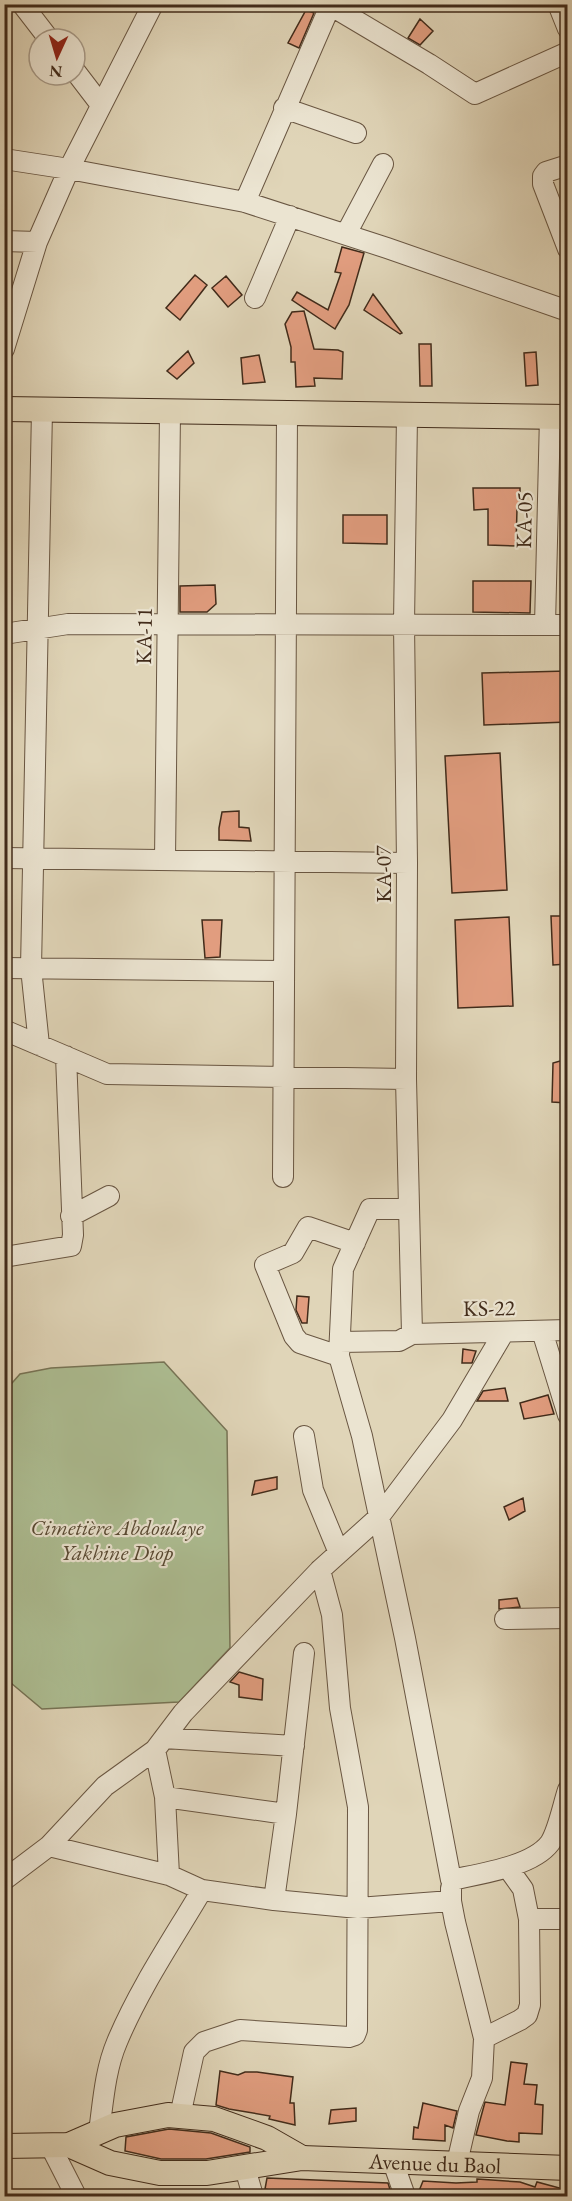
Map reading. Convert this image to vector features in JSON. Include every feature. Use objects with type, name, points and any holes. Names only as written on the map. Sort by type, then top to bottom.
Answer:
[{"type":"main road","points":[[4,410],[559,416]]},
{"type":"main road","name":"Avenue du Baol","points":[[4,2146],[60,2145],[115,2125],[168,2115],[214,2120],[267,2138],[302,2158]]},
{"type":"main road","name":"Avenue du Baol","points":[[60,2145],[110,2163],[160,2173],[207,2173],[302,2158],[457,2163],[566,2172]]},
{"type":"street","points":[[22,4],[40,27]]},
{"type":"street","points":[[4,349],[37,242],[69,169],[153,4]]},
{"type":"street","points":[[558,4],[567,29]]},
{"type":"street","points":[[244,202],[329,5],[475,94],[567,52]]},
{"type":"street","points":[[87,86],[102,105]]},
{"type":"street","points":[[284,108],[356,133]]},
{"type":"street","points":[[4,159],[244,202],[346,234],[567,310],[567,295]]},
{"type":"street","points":[[346,234],[383,164]]},
{"type":"street","points":[[567,165],[546,172],[543,176],[543,184],[567,249]]},
{"type":"street","points":[[255,298],[290,216]]},
{"type":"street","points":[[4,242],[37,242]]},
{"type":"street","points":[[39,1045],[31,968],[42,410]]},
{"type":"street","name":"KA-11","points":[[165,860],[170,412]]},
{"type":"street","points":[[283,1177],[287,413]]},
{"type":"street","name":"KA-07","points":[[406,414],[404,624],[407,863],[406,1079],[412,1334]]},
{"type":"street","name":"KA-05","points":[[545,625],[559,416]]},
{"type":"street","points":[[4,634],[68,624],[567,625]]},
{"type":"street","points":[[4,858],[407,863]]},
{"type":"street","points":[[4,968],[284,971]]},
{"type":"street","points":[[4,1030],[107,1074],[406,1079]]},
{"type":"street","points":[[4,1257],[71,1246],[73,1235],[66,1056]]},
{"type":"street","points":[[71,1215],[109,1196]]},
{"type":"street","points":[[409,1209],[370,1209],[343,1269],[340,1349],[362,1436],[405,1638],[451,1880],[451,1901],[484,2038],[482,2078],[469,2111],[457,2163]]},
{"type":"street","name":"KS-22","points":[[355,1243],[308,1227],[292,1253],[265,1264],[294,1336],[300,1343],[340,1349],[399,1341],[412,1334],[567,1330]]},
{"type":"street","points":[[542,1331],[567,1415]]},
{"type":"street","points":[[4,1880],[49,1846],[105,1786],[160,1744],[183,1713],[320,1570],[379,1517],[452,1419],[504,1332]]},
{"type":"street","points":[[304,1436],[313,1490],[339,1553]]},
{"type":"street","points":[[180,2116],[194,2052],[204,2042],[240,2030],[349,2037],[355,2035],[358,1807],[340,1708],[332,1615],[320,1570]]},
{"type":"street","points":[[505,1619],[567,1618]]},
{"type":"street","points":[[274,1900],[304,1653]]},
{"type":"street","points":[[160,1744],[294,1746]]},
{"type":"street","points":[[160,1744],[169,1875]]},
{"type":"street","points":[[451,1880],[508,1868],[543,1850],[551,1841],[567,1790]]},
{"type":"street","points":[[165,1797],[286,1814]]},
{"type":"street","points":[[49,1846],[169,1875],[202,1890],[274,1900],[358,1908],[451,1901]]},
{"type":"street","points":[[484,2038],[527,2015],[530,2005],[529,1919],[523,1889],[508,1868]]},
{"type":"street","points":[[99,2132],[108,2073],[116,2043],[141,1994],[202,1890]]},
{"type":"street","points":[[529,1919],[567,1919]]},
{"type":"street","points":[[60,2145],[76,2196]]},
{"type":"street","points":[[393,2162],[405,2196]]},
{"type":"street","points":[[245,2168],[253,2196]]},
{"type":"green space","name":"Cimetière Abdoulaye Yakhine Diop","points":[[164,1362],[227,1431],[230,1648],[179,1702],[42,1709],[5,1678],[5,1391],[20,1374],[51,1368]]},
{"type":"building","points":[[306,10],[314,13],[299,48],[288,43]]},
{"type":"building","points":[[420,19],[433,31],[420,45],[408,38]]},
{"type":"building","points":[[342,247],[364,253],[349,305],[335,329],[292,300],[297,292],[328,310],[341,273],[335,272]]},
{"type":"building","points":[[195,275],[207,285],[180,320],[166,308]]},
{"type":"building","points":[[226,276],[242,295],[228,307],[212,288]]},
{"type":"building","points":[[373,294],[402,333],[400,334],[364,310]]},
{"type":"building","points":[[304,311],[314,349],[343,352],[342,379],[314,378],[315,386],[296,387],[295,362],[291,362],[291,347],[285,324],[292,312]]},
{"type":"building","points":[[419,344],[431,344],[432,386],[420,386]]},
{"type":"building","points":[[188,351],[194,363],[177,379],[167,371]]},
{"type":"building","points":[[536,352],[538,385],[526,386],[524,353]]},
{"type":"building","points":[[259,355],[265,382],[243,384],[241,358]]},
{"type":"building","points":[[473,488],[520,488],[516,546],[488,545],[488,509],[474,510]]},
{"type":"building","points":[[343,515],[387,515],[387,544],[343,543]]},
{"type":"building","points":[[473,581],[531,581],[530,613],[473,612]]},
{"type":"building","points":[[215,585],[216,604],[207,612],[180,612],[180,586]]},
{"type":"building","points":[[567,671],[567,722],[484,725],[482,673]]},
{"type":"building","points":[[500,753],[507,890],[452,893],[445,756]]},
{"type":"building","points":[[239,811],[239,827],[249,828],[251,841],[219,840],[222,812]]},
{"type":"building","points":[[551,916],[567,916],[567,964],[553,965]]},
{"type":"building","points":[[509,917],[513,1006],[458,1008],[455,920]]},
{"type":"building","points":[[202,920],[222,920],[220,957],[205,958]]},
{"type":"building","points":[[567,1059],[567,1103],[552,1102],[553,1063]]},
{"type":"building","points":[[297,1296],[309,1297],[307,1323],[302,1323],[296,1310]]},
{"type":"building","points":[[463,1349],[476,1351],[472,1363],[462,1363]]},
{"type":"building","points":[[505,1388],[508,1401],[477,1401],[483,1391]]},
{"type":"building","points":[[548,1395],[554,1414],[524,1419],[520,1403]]},
{"type":"building","points":[[277,1477],[277,1489],[252,1495],[255,1481]]},
{"type":"building","points":[[523,1498],[525,1511],[509,1520],[504,1507]]},
{"type":"building","points":[[517,1598],[520,1607],[499,1609],[499,1600]]},
{"type":"building","points":[[239,1672],[263,1679],[262,1700],[239,1697],[239,1685],[230,1682]]},
{"type":"building","points":[[511,2062],[527,2064],[524,2084],[537,2085],[535,2104],[543,2105],[542,2134],[519,2133],[519,2142],[476,2135],[485,2102],[505,2105]]},
{"type":"building","points":[[220,2071],[238,2075],[245,2072],[257,2072],[293,2077],[290,2103],[294,2103],[295,2125],[269,2119],[270,2116],[216,2105]]},
{"type":"building","points":[[423,2103],[457,2111],[453,2128],[445,2125],[445,2141],[413,2139],[414,2127],[418,2128]]},
{"type":"building","points":[[356,2108],[356,2121],[329,2124],[331,2110]]},
{"type":"building","points":[[169,2129],[211,2133],[250,2147],[250,2152],[206,2159],[161,2159],[125,2151],[126,2137]]},
{"type":"building","points":[[267,2178],[388,2183],[392,2196],[298,2196],[265,2189]]},
{"type":"building","points":[[477,2179],[520,2182],[535,2187],[537,2182],[567,2190],[567,2196],[417,2196],[423,2181],[456,2183],[477,2182]]}]
